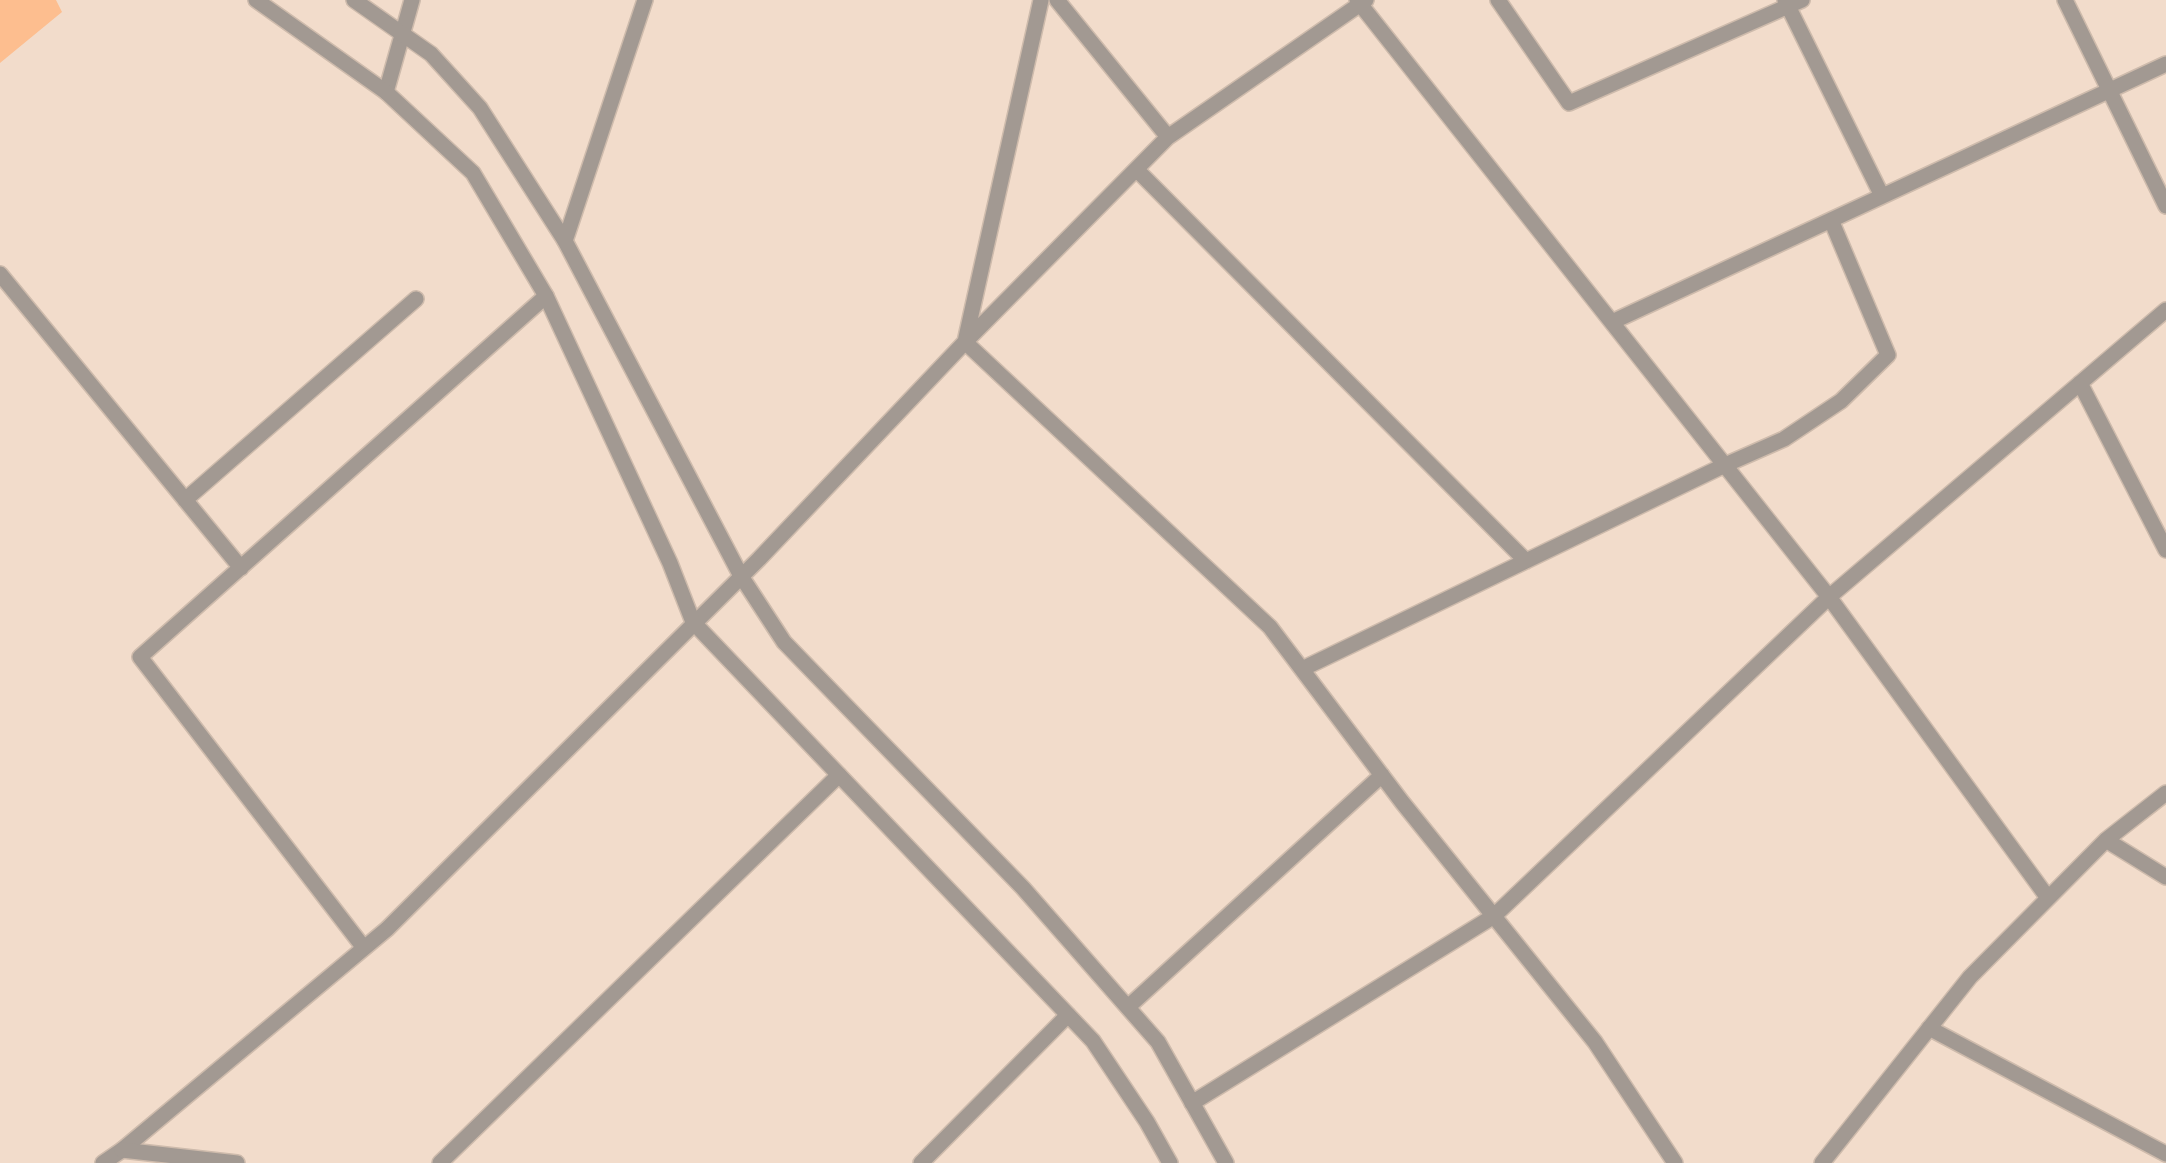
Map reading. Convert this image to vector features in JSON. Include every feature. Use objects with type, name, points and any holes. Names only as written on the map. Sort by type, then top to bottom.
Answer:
[{"type":"street","points":[[256,0],[386,92],[473,173],[546,297],[670,563],[693,622],[1093,1041],[1147,1122],[1170,1163]]},
{"type":"street","points":[[354,0],[431,54],[480,108],[565,241],[741,576],[784,642],[1023,888],[1158,1042],[1226,1163]]},
{"type":"street","points":[[386,92],[412,0]]},
{"type":"street","points":[[565,241],[645,0]]},
{"type":"street","points":[[965,342],[1041,0]]},
{"type":"street","points":[[1057,0],[1168,137]]},
{"type":"street","points":[[1498,0],[1569,103],[1792,2],[1882,196]]},
{"type":"street","points":[[2065,0],[2166,206]]},
{"type":"street","points":[[103,1163],[122,1150],[395,921],[741,576],[965,342],[1168,137],[1361,1],[1829,597],[2048,898]]},
{"type":"street","points":[[1612,322],[2166,64]]},
{"type":"street","points":[[1137,170],[1526,561]]},
{"type":"street","points":[[1302,669],[1725,465],[1784,440],[1832,408],[1888,355],[1831,220]]},
{"type":"street","points":[[0,274],[241,568]]},
{"type":"street","points":[[364,948],[140,657],[546,297]]},
{"type":"street","points":[[185,500],[416,299]]},
{"type":"street","points":[[1192,1103],[1494,916],[1829,597],[2166,310]]},
{"type":"street","points":[[965,342],[1270,627],[1382,775],[1595,1042],[1675,1163]]},
{"type":"street","points":[[2080,383],[2166,550]]},
{"type":"street","points":[[440,1163],[839,775]]},
{"type":"street","points":[[1128,1007],[1382,775]]},
{"type":"street","points":[[1822,1163],[1970,977],[2106,840],[2166,793]]},
{"type":"street","points":[[2106,840],[2166,877]]},
{"type":"street","points":[[921,1163],[1068,1016]]},
{"type":"street","points":[[1929,1028],[2166,1154]]},
{"type":"street","points":[[122,1150],[237,1163]]},
{"type":"shaded area","points":[[0,0],[56,0],[62,12],[0,63]]}]
